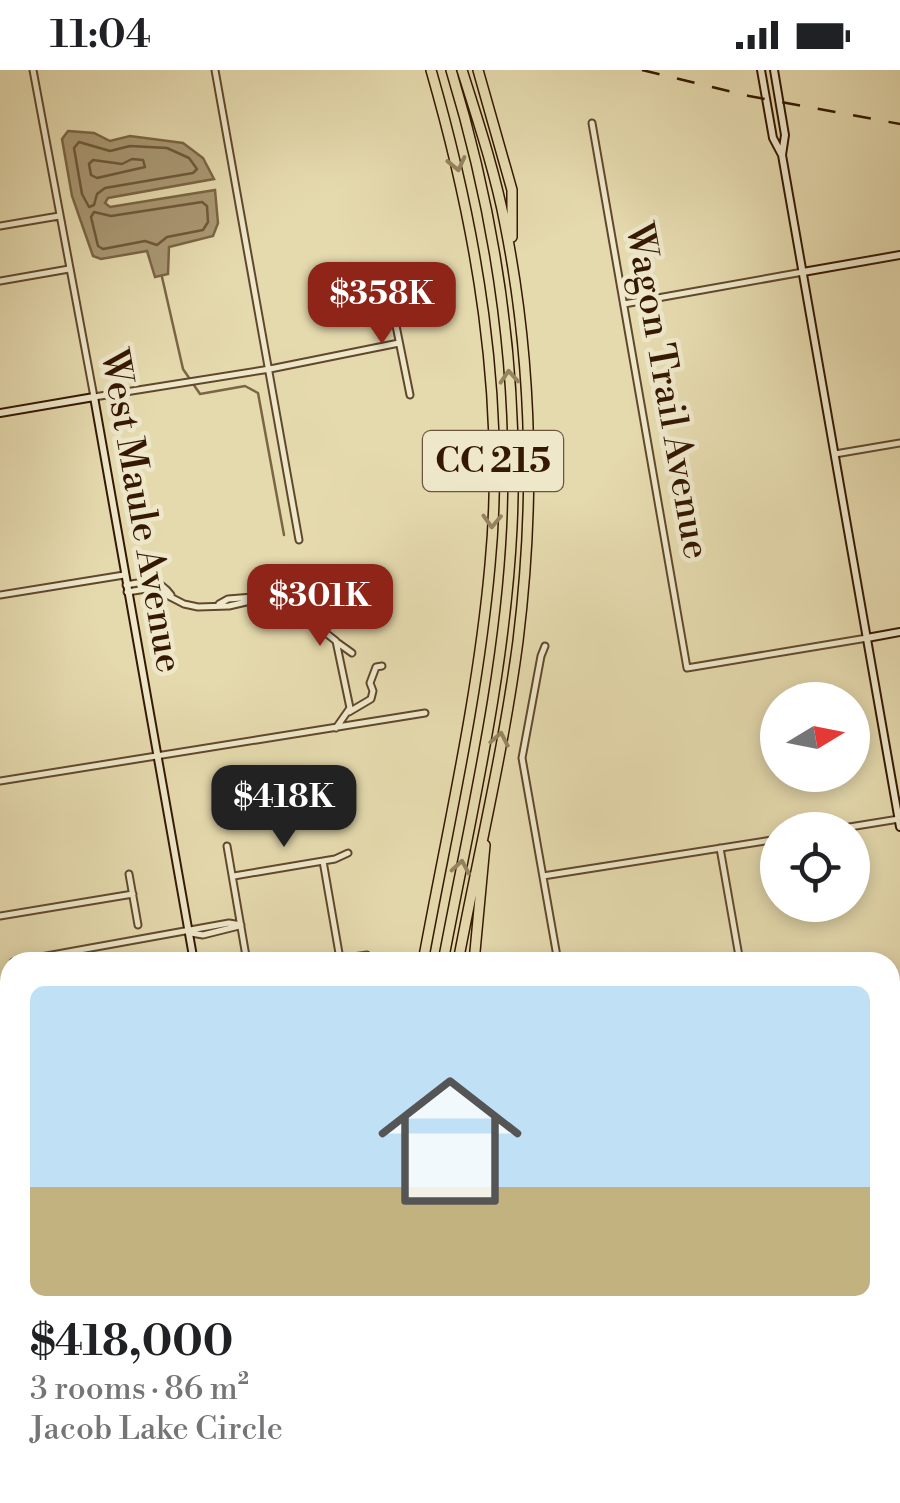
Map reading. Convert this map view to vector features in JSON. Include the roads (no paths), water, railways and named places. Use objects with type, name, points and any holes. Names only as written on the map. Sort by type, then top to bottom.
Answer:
[{"type":"highway","name":"CC 215","points":[[425,952],[478,657],[491,563],[494,476],[488,342],[478,264],[442,107],[428,70]]},
{"type":"highway","name":"CC 215","points":[[445,952],[500,648],[512,528],[513,474],[501,287],[471,135],[451,70]]},
{"type":"highway","name":"CC 215","points":[[460,952],[518,640],[526,543],[528,420],[512,269],[500,201],[462,70]]},
{"type":"highway","points":[[478,70],[512,190],[512,269]]},
{"type":"highway","points":[[475,952],[490,792]]},
{"type":"main road","points":[[761,70],[773,138],[782,156],[899,823]]},
{"type":"main road","points":[[774,70],[785,135],[782,156]]},
{"type":"main road","points":[[803,272],[900,255]]},
{"type":"main road","points":[[0,413],[94,397]]},
{"type":"main road","name":"West Maule Avenue","points":[[94,397],[192,952]]},
{"type":"main road","points":[[866,638],[900,632]]},
{"type":"street","name":"West Maule Avenue","points":[[33,70],[94,397]]},
{"type":"street","points":[[215,70],[299,540]]},
{"type":"street","name":"Wagon Trail Avenue","points":[[592,123],[687,668],[866,638]]},
{"type":"street","points":[[0,226],[59,216]]},
{"type":"street","points":[[0,281],[69,270]]},
{"type":"street","points":[[624,304],[803,272]]},
{"type":"street","points":[[389,291],[410,396]]},
{"type":"street","points":[[94,397],[399,343]]},
{"type":"street","points":[[834,454],[900,443]]},
{"type":"street","points":[[0,595],[124,575]]},
{"type":"street","points":[[126,588],[153,588],[194,607],[242,596],[378,584]]},
{"type":"street","points":[[296,592],[304,616],[352,654]]},
{"type":"street","points":[[336,641],[342,685],[350,708],[336,728]]},
{"type":"street","points":[[546,646],[522,758],[556,952]]},
{"type":"street","points":[[346,714],[371,699],[370,683],[376,667],[382,666]]},
{"type":"street","points":[[0,781],[425,713]]},
{"type":"street","points":[[870,826],[899,823]]},
{"type":"street","points":[[543,876],[760,841]]},
{"type":"street","points":[[226,846],[245,952]]},
{"type":"street","points":[[720,848],[738,952]]},
{"type":"street","points":[[233,876],[324,861],[348,853]]},
{"type":"street","points":[[324,861],[339,952]]},
{"type":"street","points":[[129,874],[138,925]]},
{"type":"street","points":[[0,916],[133,894]]},
{"type":"street","points":[[71,952],[229,923],[241,925]]},
{"type":"water","points":[[68,131],[94,133],[110,141],[130,136],[183,143],[203,158],[214,179],[108,198],[105,203],[110,207],[215,190],[218,223],[213,236],[169,247],[168,274],[155,277],[147,251],[101,259],[93,256],[72,196],[62,139]]},
{"type":"waterway","points":[[162,277],[183,369],[200,394],[245,386],[258,393],[284,535]]},
{"type":"railway","points":[[642,70],[749,96],[900,124]]}]
